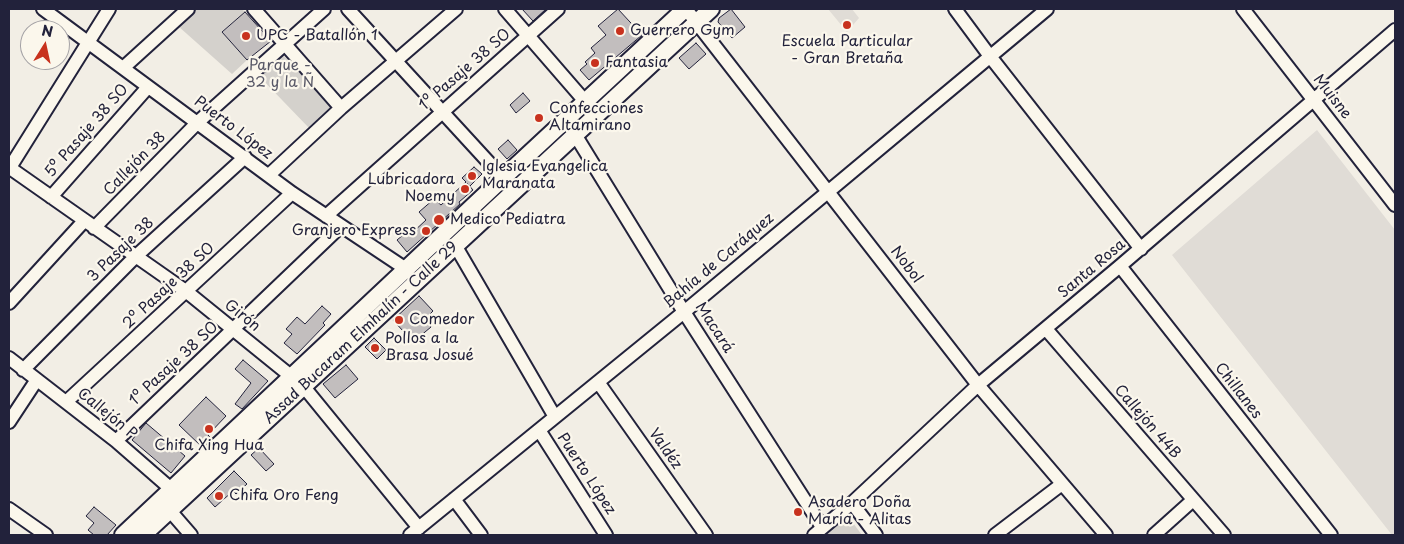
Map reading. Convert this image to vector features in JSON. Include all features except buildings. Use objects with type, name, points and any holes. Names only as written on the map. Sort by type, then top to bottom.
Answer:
[{"type":"main road","points":[[123,535],[171,500],[298,382],[406,269],[565,120],[591,107],[689,13],[711,9]]},
{"type":"main road","name":"Assad Bucaram Elmhalín - Calle 29","points":[[298,382],[455,245],[575,134],[591,107]]},
{"type":"main road","points":[[143,535],[171,500]]},
{"type":"street","name":"Puerto López","points":[[43,9],[292,193],[406,269]]},
{"type":"street","points":[[9,168],[109,9]]},
{"type":"street","points":[[123,68],[188,9]]},
{"type":"street","points":[[254,9],[341,108]]},
{"type":"street","name":"Callejón 38","points":[[9,303],[198,122],[324,9]]},
{"type":"street","points":[[348,9],[503,178]]},
{"type":"street","points":[[269,176],[341,108],[456,9]]},
{"type":"street","points":[[505,9],[530,35],[591,107]]},
{"type":"street","name":"1º Pasaje 38 SO","points":[[326,216],[558,9]]},
{"type":"street","points":[[955,9],[1140,249]]},
{"type":"street","name":"Bahía de Caráquez","points":[[415,532],[684,312],[1046,9]]},
{"type":"street","name":"Muisne","points":[[1244,9],[1395,205]]},
{"type":"street","name":"Nobol","points":[[689,13],[978,385],[1106,535]]},
{"type":"street","name":"Santa Rosa","points":[[818,531],[852,503],[978,385],[1315,101],[1395,30]]},
{"type":"street","name":"5º Pasaje 38 SO","points":[[51,197],[148,87]]},
{"type":"street","name":"Macará","points":[[565,120],[818,531]]},
{"type":"street","name":"3 Pasaje 38","points":[[23,370],[135,257],[245,157]]},
{"type":"street","name":"Girón","points":[[9,168],[187,292],[298,382],[415,532]]},
{"type":"street","name":"2º Pasaje 38 SO","points":[[66,402],[292,193]]},
{"type":"street","name":"1º Pasaje 38 SO","points":[[116,441],[341,226]]},
{"type":"street","name":"Puerto López","points":[[455,245],[555,418]]},
{"type":"street","name":"Chillanes","points":[[1120,266],[1331,535]]},
{"type":"street","name":"Callejón 44B","points":[[1046,329],[1224,535]]},
{"type":"street","name":"Callejón P","points":[[9,358],[36,381],[116,441],[171,500],[191,535]]},
{"type":"street","points":[[9,422],[36,381]]},
{"type":"street","name":"Valdéz","points":[[598,382],[706,535]]},
{"type":"street","name":"Puerto López","points":[[539,430],[606,535]]},
{"type":"street","points":[[995,535],[1062,484]]},
{"type":"street","points":[[454,499],[481,535]]},
{"type":"street","points":[[1154,535],[1193,500]]},
{"type":"street","points":[[852,503],[876,535]]},
{"type":"street","points":[[9,509],[46,535]]},
{"type":"shaded area","name":"Escuela Particular - Gran Bretaña","points":[[828,9],[852,9],[859,18],[847,32]]},
{"type":"shaded area","points":[[1317,130],[1395,230],[1395,535],[1392,535],[1172,255]]},
{"type":"green space","points":[[195,9],[242,9],[245,12],[222,32],[247,60],[232,74],[178,26]]},
{"type":"green space","name":"Parque - 32 y la Ñ","points":[[281,53],[332,107],[310,129],[256,73]]},
{"type":"green space","points":[[847,515],[862,535],[823,535]]},
{"type":"place","name":"Escuela Particular - Gran Bretaña","points":[[847,25]]},
{"type":"place","name":"Guerrero Gym","points":[[620,31]]},
{"type":"place","name":"UPC - Batallón 1","points":[[246,36]]},
{"type":"place","name":"Fantasia","points":[[595,63]]},
{"type":"place","name":"Confecciones Altamirano","points":[[539,118]]},
{"type":"place","name":"Iglesia Evangelica Maranata","points":[[472,176]]},
{"type":"place","name":"Lubricadora Noemy","points":[[465,189]]},
{"type":"place","name":"Medico Pediatra","points":[[439,220]]},
{"type":"place","name":"Granjero Express","points":[[426,231]]},
{"type":"place","name":"Comedor","points":[[399,320]]},
{"type":"place","name":"Pollos a la Brasa Josué","points":[[375,348]]},
{"type":"place","name":"Chifa Xing Hua","points":[[209,429]]},
{"type":"place","name":"Chifa Oro Feng","points":[[219,496]]},
{"type":"place","name":"Asadero Doña María - Alitas","points":[[798,512]]}]
